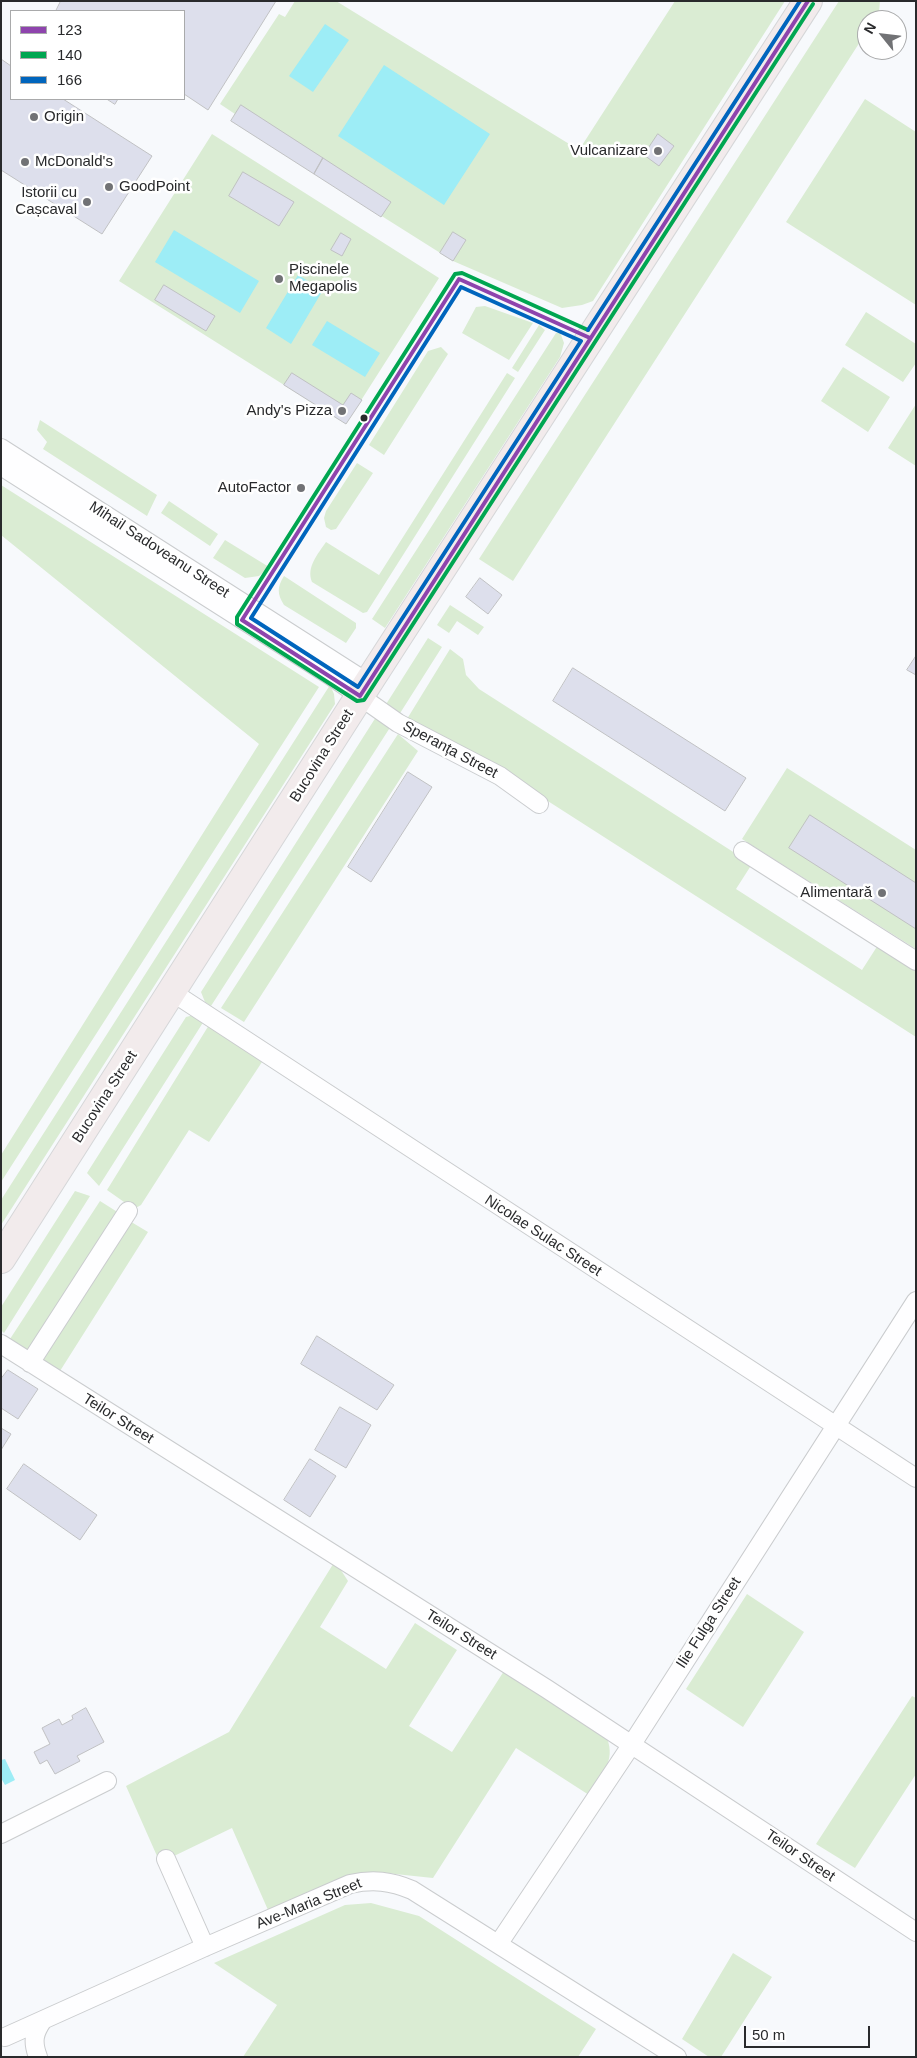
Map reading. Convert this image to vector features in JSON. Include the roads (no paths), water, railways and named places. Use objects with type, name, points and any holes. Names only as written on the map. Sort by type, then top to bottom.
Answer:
[{"type":"main road","name":"Bucovina Street","points":[[1,1259],[364,689],[808,1]]},
{"type":"street","name":"Mihail Sadoveanu Street","points":[[1,448],[364,689]]},
{"type":"street","name":"Mihail Sadoveanu Street","points":[[1,466],[364,689]]},
{"type":"street","name":"Speranța Street","points":[[364,689],[398,723],[500,776],[539,804]]},
{"type":"street","points":[[743,851],[916,961]]},
{"type":"street","name":"Nicolae Sulac Street","points":[[172,992],[916,1478]]},
{"type":"street","points":[[30,1363],[128,1210]]},
{"type":"street","name":"Ilie Fulga Street","points":[[499,1943],[632,1744],[916,1300]]},
{"type":"street","name":"Teilor Street","points":[[1,1344],[632,1744],[916,1932]]},
{"type":"street","points":[[1,1834],[107,1781]]},
{"type":"street","points":[[166,1860],[205,1947]]},
{"type":"street","name":"Ave-Maria Street","points":[[3,2036],[44,2020],[350,1884],[382,1880],[399,1884],[412,1890],[499,1943],[677,2057]]},
{"type":"street","points":[[38,2057],[34,2045],[34,2032],[44,2020]]},
{"type":"street","points":[[3,2036],[34,2057]]},
{"type":"water","points":[[325,24],[349,40],[313,92],[289,76]]},
{"type":"water","points":[[384,65],[490,134],[444,205],[338,136]]},
{"type":"water","points":[[174,230],[259,281],[240,313],[155,262]]},
{"type":"water","points":[[298,275],[323,290],[291,344],[266,328]]},
{"type":"water","points":[[327,321],[380,353],[365,377],[312,345]]},
{"type":"water","points":[[5,1759],[15,1780],[5,1785],[1,1778],[1,1760]]},
{"type":"place","name":"Origin","points":[[34,117]]},
{"type":"place","name":"Vulcanizare","points":[[658,151]]},
{"type":"place","name":"McDonald's","points":[[25,162]]},
{"type":"place","name":"GoodPoint","points":[[109,187]]},
{"type":"place","name":"Istorii cu Cașcaval","points":[[87,202]]},
{"type":"place","name":"Piscinele Megapolis","points":[[279,279]]},
{"type":"place","name":"Andy's Pizza","points":[[342,411]]},
{"type":"place","name":"AutoFactor","points":[[301,488]]},
{"type":"place","name":"Alimentară","points":[[882,893]]}]
